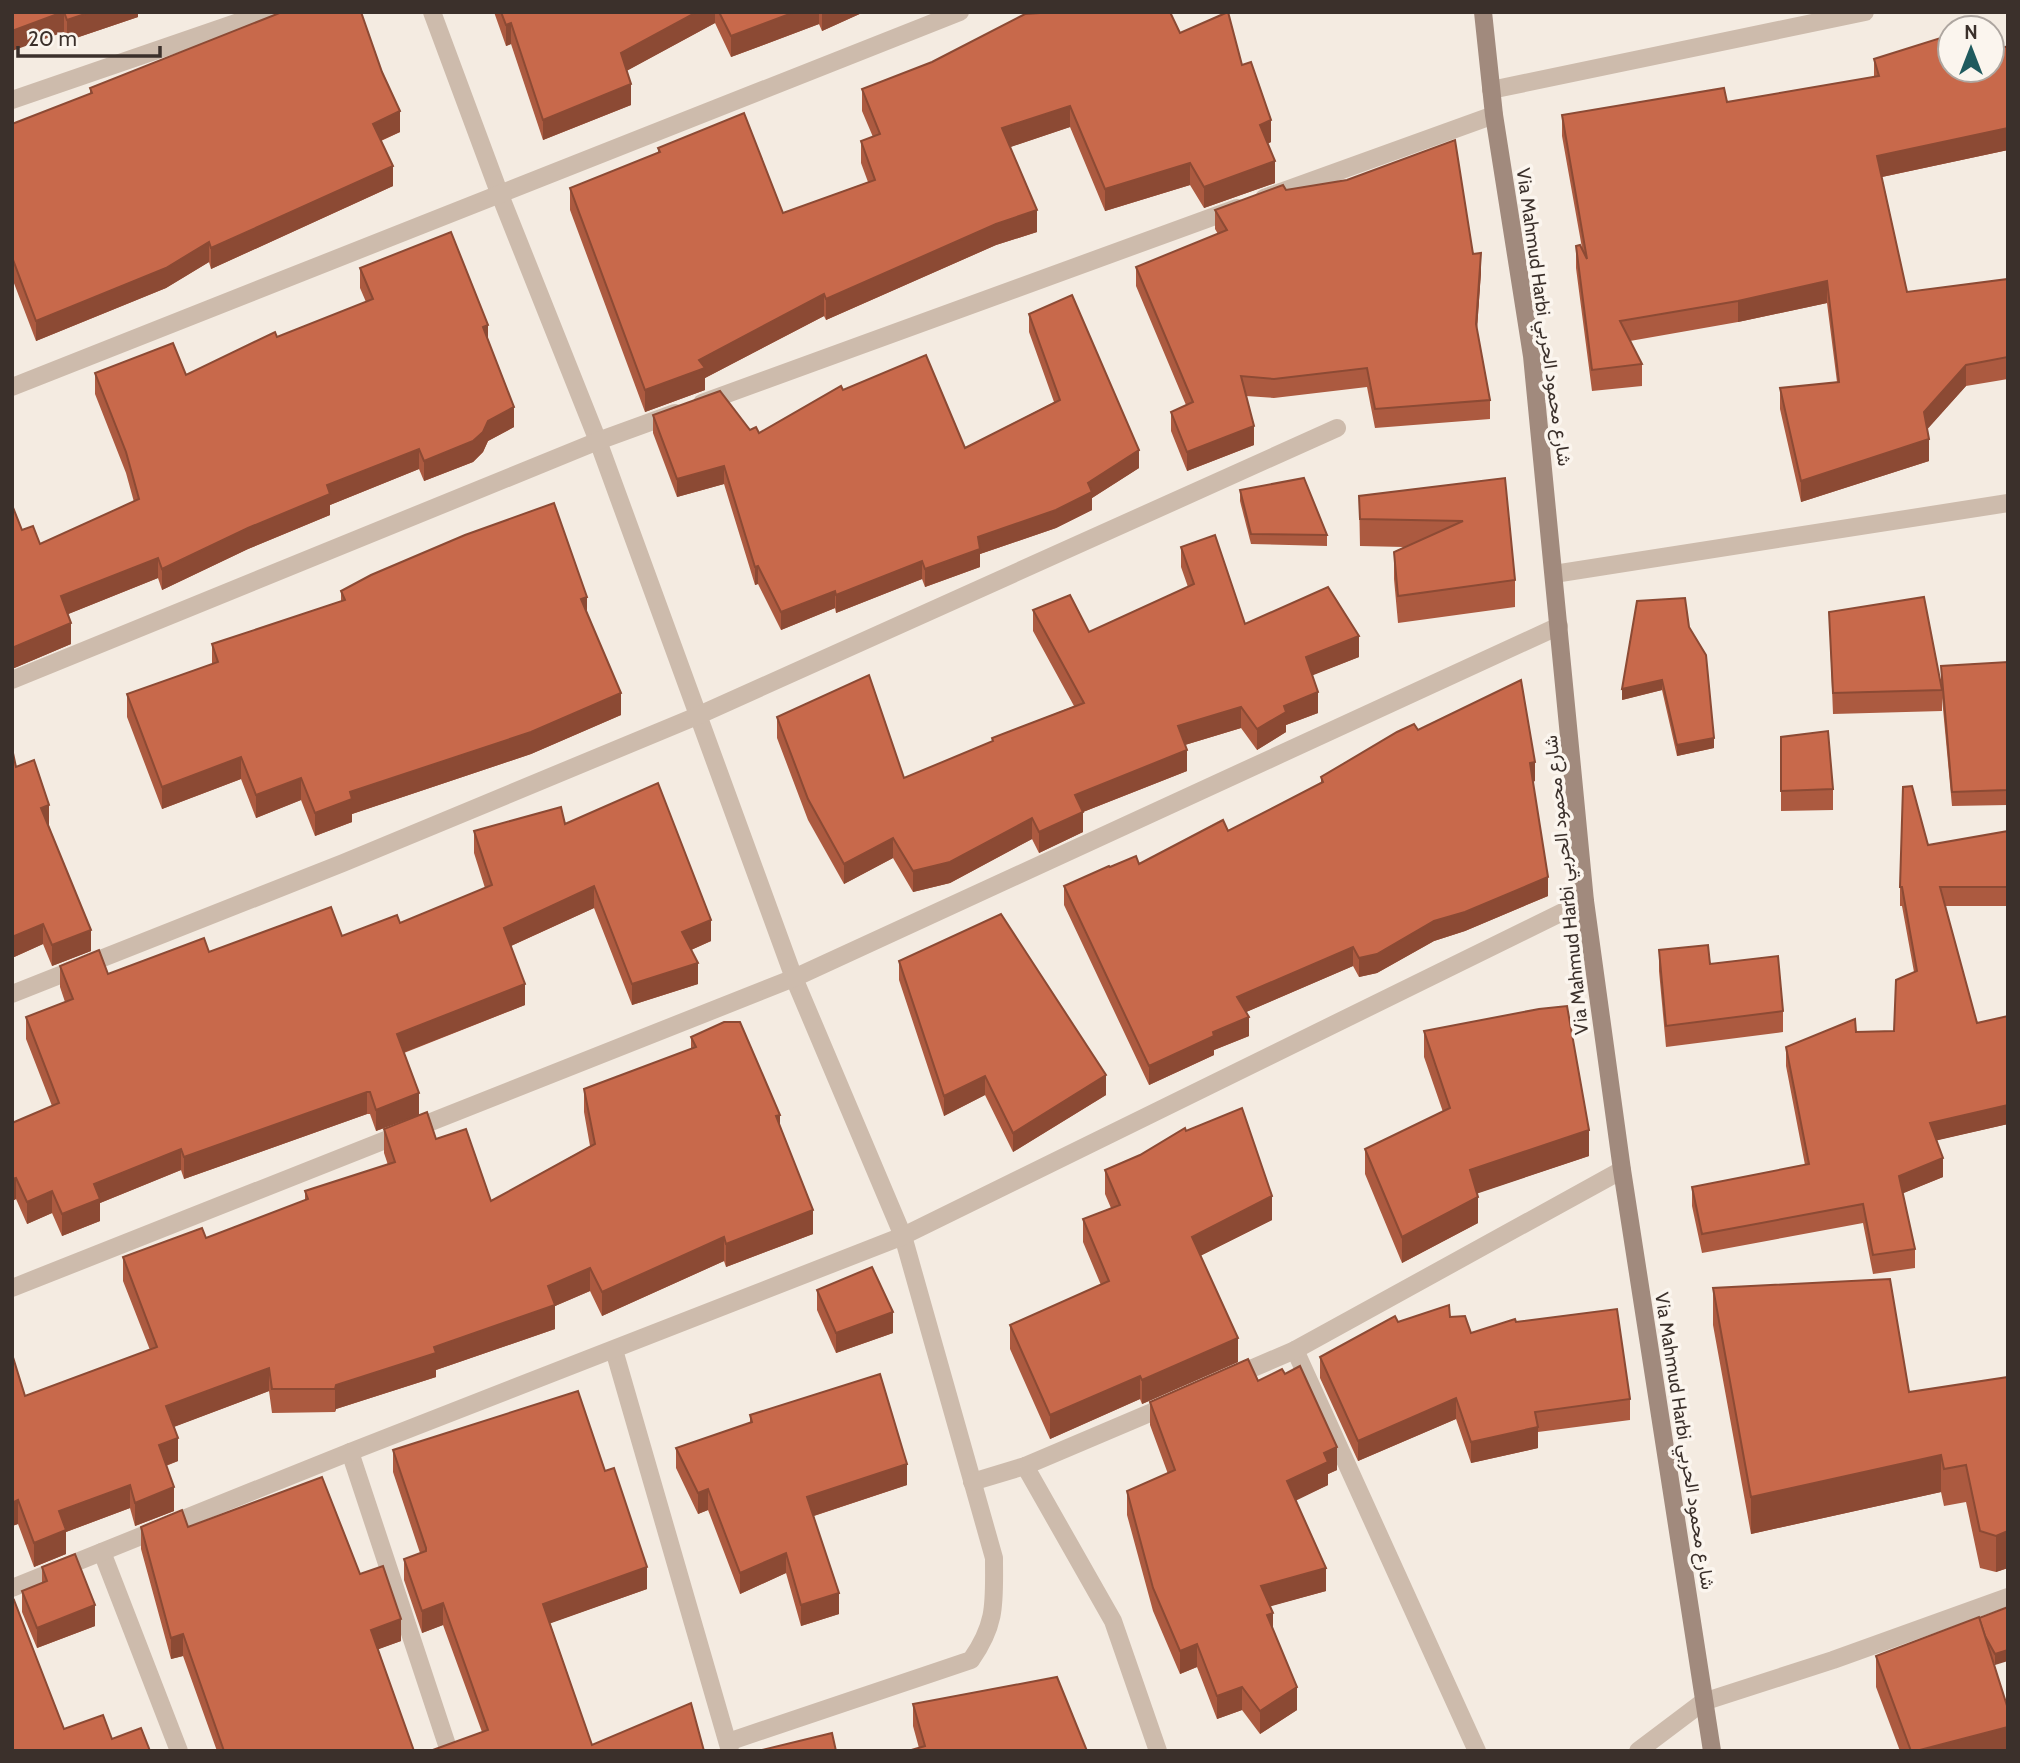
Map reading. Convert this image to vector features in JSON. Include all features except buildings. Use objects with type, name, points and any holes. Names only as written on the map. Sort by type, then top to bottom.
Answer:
[{"type":"street","points":[[12,100],[268,12]]},
{"type":"street","points":[[432,12],[500,195],[598,442],[794,978],[903,1236],[994,1558],[994,1606],[986,1639],[971,1660],[729,1746],[614,1350]]},
{"type":"street","points":[[12,387],[960,12]]},
{"type":"street","name":"Via Mahmud Harbi شارع محمود الحربي","points":[[1483,12],[1494,114],[1532,356],[1586,901],[1622,1170],[1712,1751]]},
{"type":"street","points":[[1491,89],[1866,12]]},
{"type":"street","points":[[12,680],[598,442],[1494,114]]},
{"type":"street","points":[[12,994],[343,863],[697,716],[1337,428]]},
{"type":"street","points":[[1554,574],[2008,503]]},
{"type":"street","points":[[12,1288],[794,978],[1559,626]]},
{"type":"street","points":[[12,1588],[350,1452],[903,1236],[1586,901]]},
{"type":"street","points":[[1221,1382],[1295,1350],[1622,1170]]},
{"type":"street","points":[[1295,1350],[1477,1751]]},
{"type":"street","points":[[972,1482],[1025,1466],[1184,1398]]},
{"type":"street","points":[[350,1452],[449,1751]]},
{"type":"street","points":[[1025,1466],[1113,1621],[1158,1751]]},
{"type":"street","points":[[102,1552],[179,1751]]},
{"type":"street","points":[[1639,1751],[1703,1702],[1845,1656],[2008,1597]]}]
